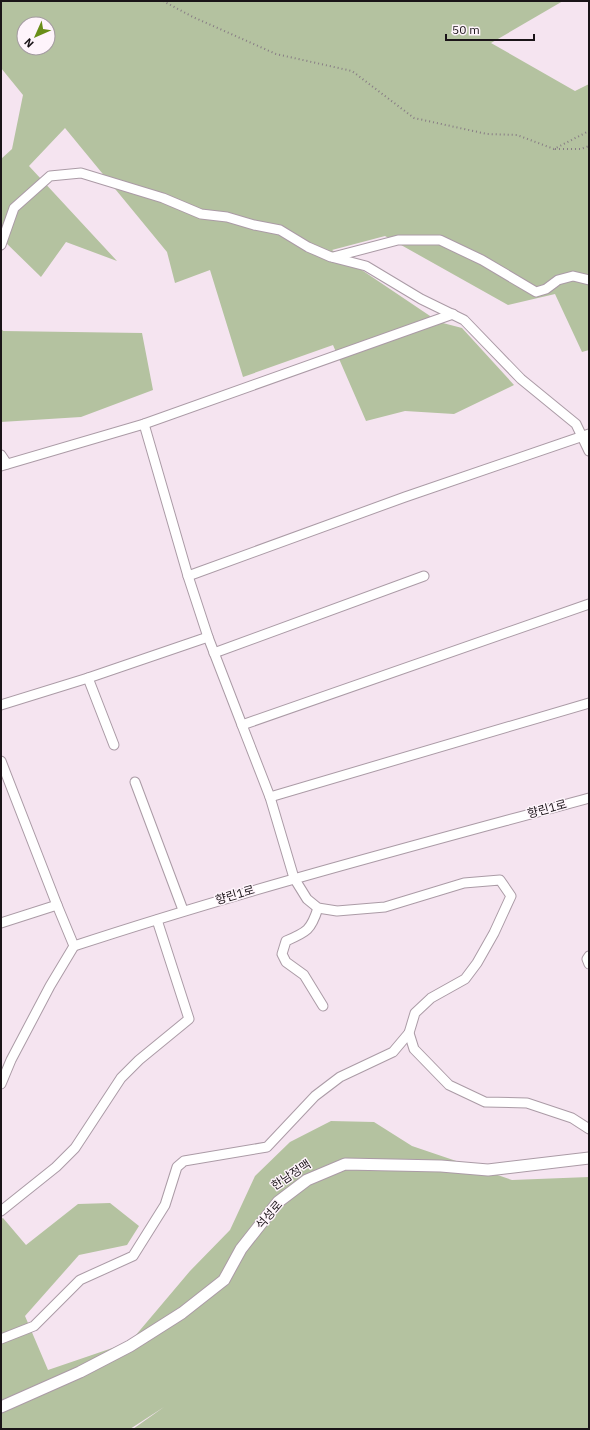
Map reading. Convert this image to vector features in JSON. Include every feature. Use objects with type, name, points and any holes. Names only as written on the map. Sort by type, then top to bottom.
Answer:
[{"type":"street","points":[[1,245],[14,208],[50,176],[81,173],[163,198],[201,214],[227,217],[254,225],[280,230],[308,247],[331,257],[366,266],[421,298],[464,320],[521,379],[576,424],[586,435],[589,451]]},
{"type":"street","points":[[331,257],[398,240],[440,240],[482,260],[536,292],[546,288],[558,280],[573,276],[589,280]]},
{"type":"street","points":[[1,455],[4,465],[144,424],[453,314]]},
{"type":"street","points":[[1,1339],[34,1326],[80,1280],[133,1256],[165,1205],[178,1166],[184,1161],[267,1146],[315,1096],[340,1076],[393,1052],[409,1033],[415,1013],[431,998],[464,979],[477,963],[494,933],[511,896],[500,880],[464,884],[386,907],[337,911],[318,908],[307,900],[294,878],[270,797],[208,637],[188,576],[144,424]]},
{"type":"street","points":[[188,576],[586,435]]},
{"type":"street","points":[[214,653],[424,576]]},
{"type":"street","points":[[242,725],[589,604]]},
{"type":"street","points":[[1,705],[88,678],[208,637]]},
{"type":"street","points":[[88,678],[114,745]]},
{"type":"street","points":[[270,797],[589,703]]},
{"type":"street","points":[[1,761],[5,786],[74,946],[50,986],[1,1084]]},
{"type":"street","points":[[135,782],[183,910]]},
{"type":"street","name":"향린1로","points":[[74,946],[157,920],[183,910],[294,878],[589,798]]},
{"type":"street","points":[[1,923],[57,905]]},
{"type":"street","points":[[318,908],[310,928],[302,934],[286,941],[282,954],[286,962],[304,975],[323,1006]]},
{"type":"street","points":[[1,1211],[56,1167],[75,1148],[121,1078],[139,1060],[188,1019],[157,920]]},
{"type":"street","points":[[589,956],[587,959],[589,964]]},
{"type":"street","points":[[409,1033],[414,1049],[449,1085],[485,1102],[527,1103],[572,1118],[589,1129]]},
{"type":"street","name":"석성로","points":[[1,1407],[80,1372],[130,1346],[182,1313],[224,1280],[241,1249],[278,1202],[307,1180],[345,1164],[441,1166],[488,1170],[589,1158]]},
{"type":"path","points":[[163,1],[193,17],[276,54],[352,71],[414,118],[487,134],[517,135],[554,149],[581,149],[589,146]]},
{"type":"path","points":[[554,149],[589,131]]},
{"type":"green space","points":[[1,1],[563,1],[491,43],[575,91],[589,84],[589,350],[582,352],[555,294],[508,305],[385,236],[332,250],[439,322],[462,328],[514,385],[454,414],[405,411],[366,421],[333,345],[243,377],[210,270],[175,283],[167,252],[65,128],[29,166],[117,261],[66,242],[41,277],[1,238],[1,159],[12,149],[23,95],[1,68]]},
{"type":"green space","points":[[1,328],[3,331],[142,333],[153,390],[81,417],[1,422]]},
{"type":"green space","points":[[331,1121],[374,1122],[412,1146],[512,1180],[589,1177],[589,1429],[133,1429],[164,1407],[130,1429],[1,1429],[1,1219],[3,1218],[26,1245],[78,1204],[110,1203],[139,1226],[127,1245],[79,1255],[25,1316],[48,1370],[130,1342],[190,1271],[230,1230],[255,1176],[290,1142]]}]
